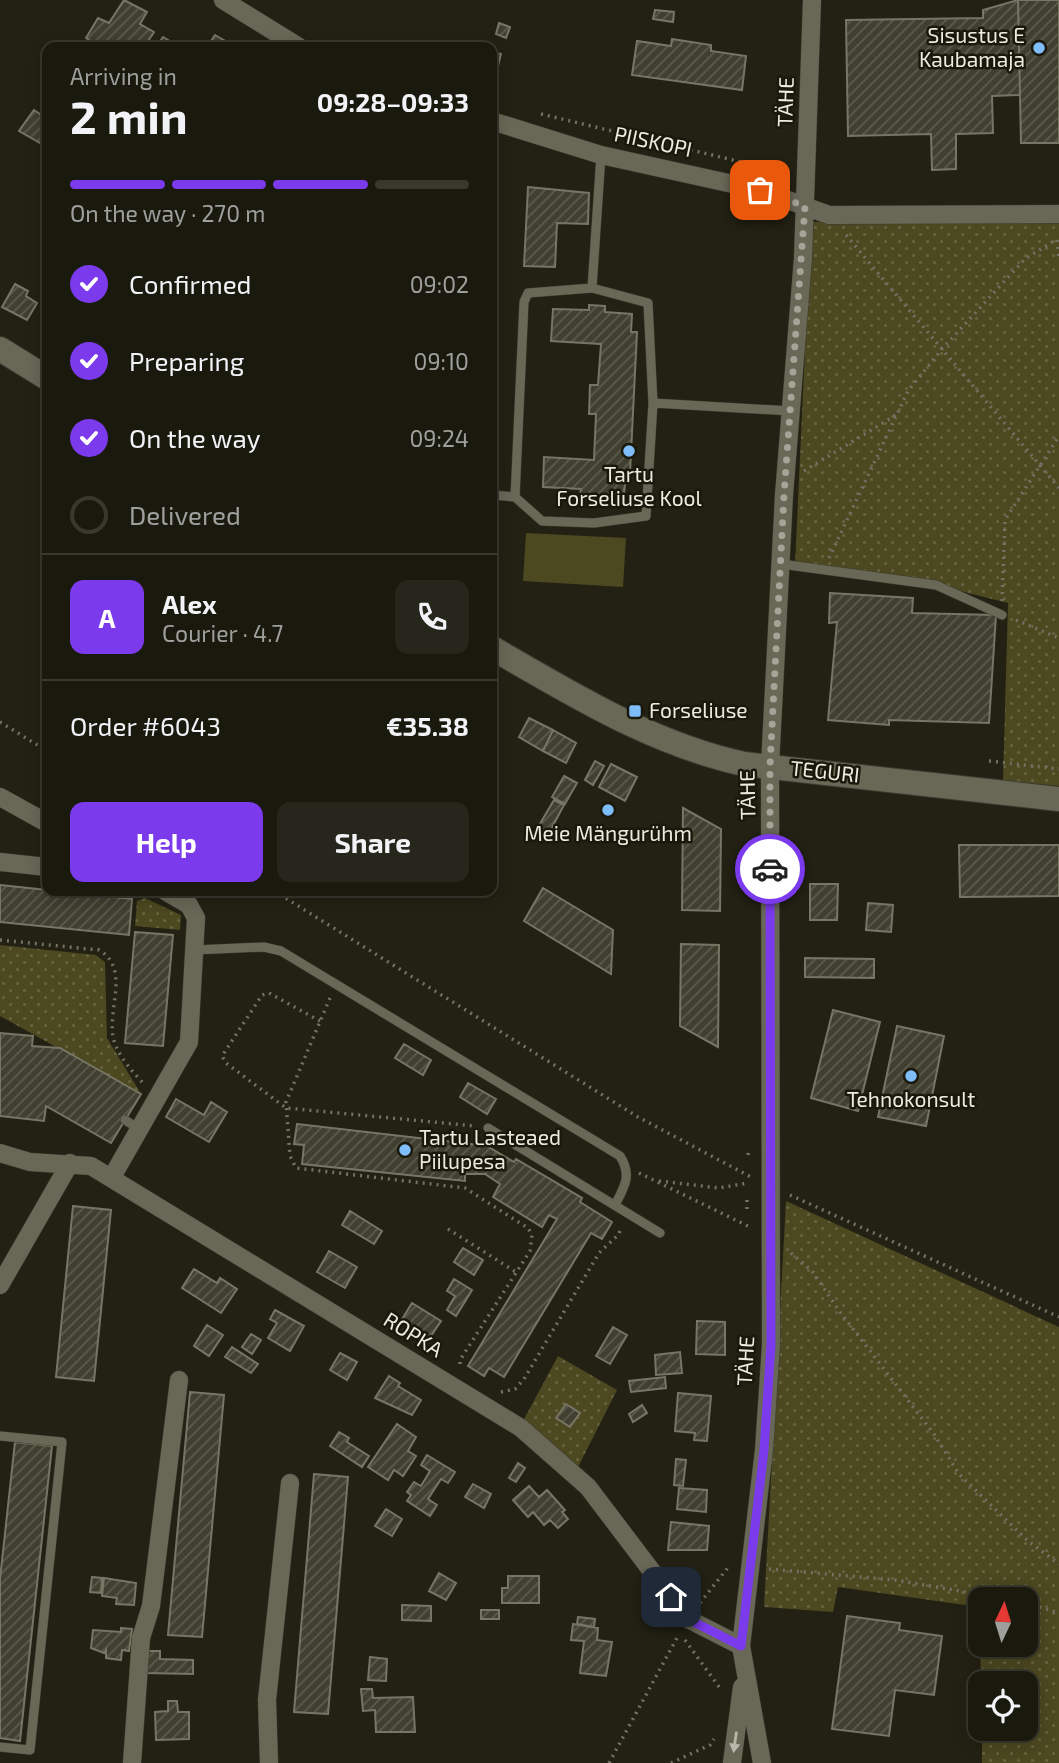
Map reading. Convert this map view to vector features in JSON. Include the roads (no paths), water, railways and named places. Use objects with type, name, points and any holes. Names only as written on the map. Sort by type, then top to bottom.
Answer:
[{"type":"street","points":[[223,0],[291,42]]},
{"type":"street","name":"TÄHE","points":[[762,1763],[741,1646],[764,1450],[771,1345],[770,766],[805,206],[812,0]]},
{"type":"street","name":"PIISKOPI","points":[[497,123],[601,155],[760,190],[829,215],[1059,214]]},
{"type":"street","points":[[0,349],[42,375]]},
{"type":"street","name":"TEGURI","points":[[497,651],[616,720],[716,758],[1059,799]]},
{"type":"street","points":[[0,797],[42,820]]},
{"type":"street","points":[[0,862],[42,866]]},
{"type":"street","points":[[113,1177],[133,1125],[158,1100],[189,1042],[196,918],[189,905],[174,896]]},
{"type":"street","name":"ROPKA","points":[[0,1153],[30,1162],[91,1166],[113,1177],[521,1428],[588,1487],[688,1619],[741,1646]]},
{"type":"street","points":[[0,1284],[70,1163]]},
{"type":"street","points":[[132,1763],[141,1638],[151,1606],[179,1380]]},
{"type":"street","points":[[269,1763],[267,1700],[290,1483]]},
{"type":"street","name":"TÄHE","points":[[732,1763],[744,1673]]},
{"type":"lane","points":[[592,288],[601,155]]},
{"type":"lane","points":[[497,495],[515,497],[542,521],[594,523],[646,516],[653,404],[648,303],[592,288],[528,293],[524,302],[515,497]]},
{"type":"lane","points":[[653,404],[791,411]]},
{"type":"lane","points":[[781,564],[936,585],[1002,615]]},
{"type":"lane","points":[[194,950],[272,949],[336,984],[620,1156],[628,1168],[627,1182],[615,1205]]},
{"type":"lane","points":[[488,1128],[660,1233]]},
{"type":"lane","points":[[0,1436],[62,1442],[30,1750],[0,1747]]},
{"type":"place","name":"Sisustus E Kaubamaja","points":[[1039,48]]},
{"type":"place","name":"Tartu Forseliuse Kool","points":[[629,451]]},
{"type":"place","name":"Forseliuse","points":[[635,711]]},
{"type":"place","name":"Meie Mängurühm","points":[[608,810]]},
{"type":"place","name":"Tehnokonsult","points":[[911,1076]]},
{"type":"place","name":"Tartu Lasteaed Piilupesa","points":[[405,1150]]}]
